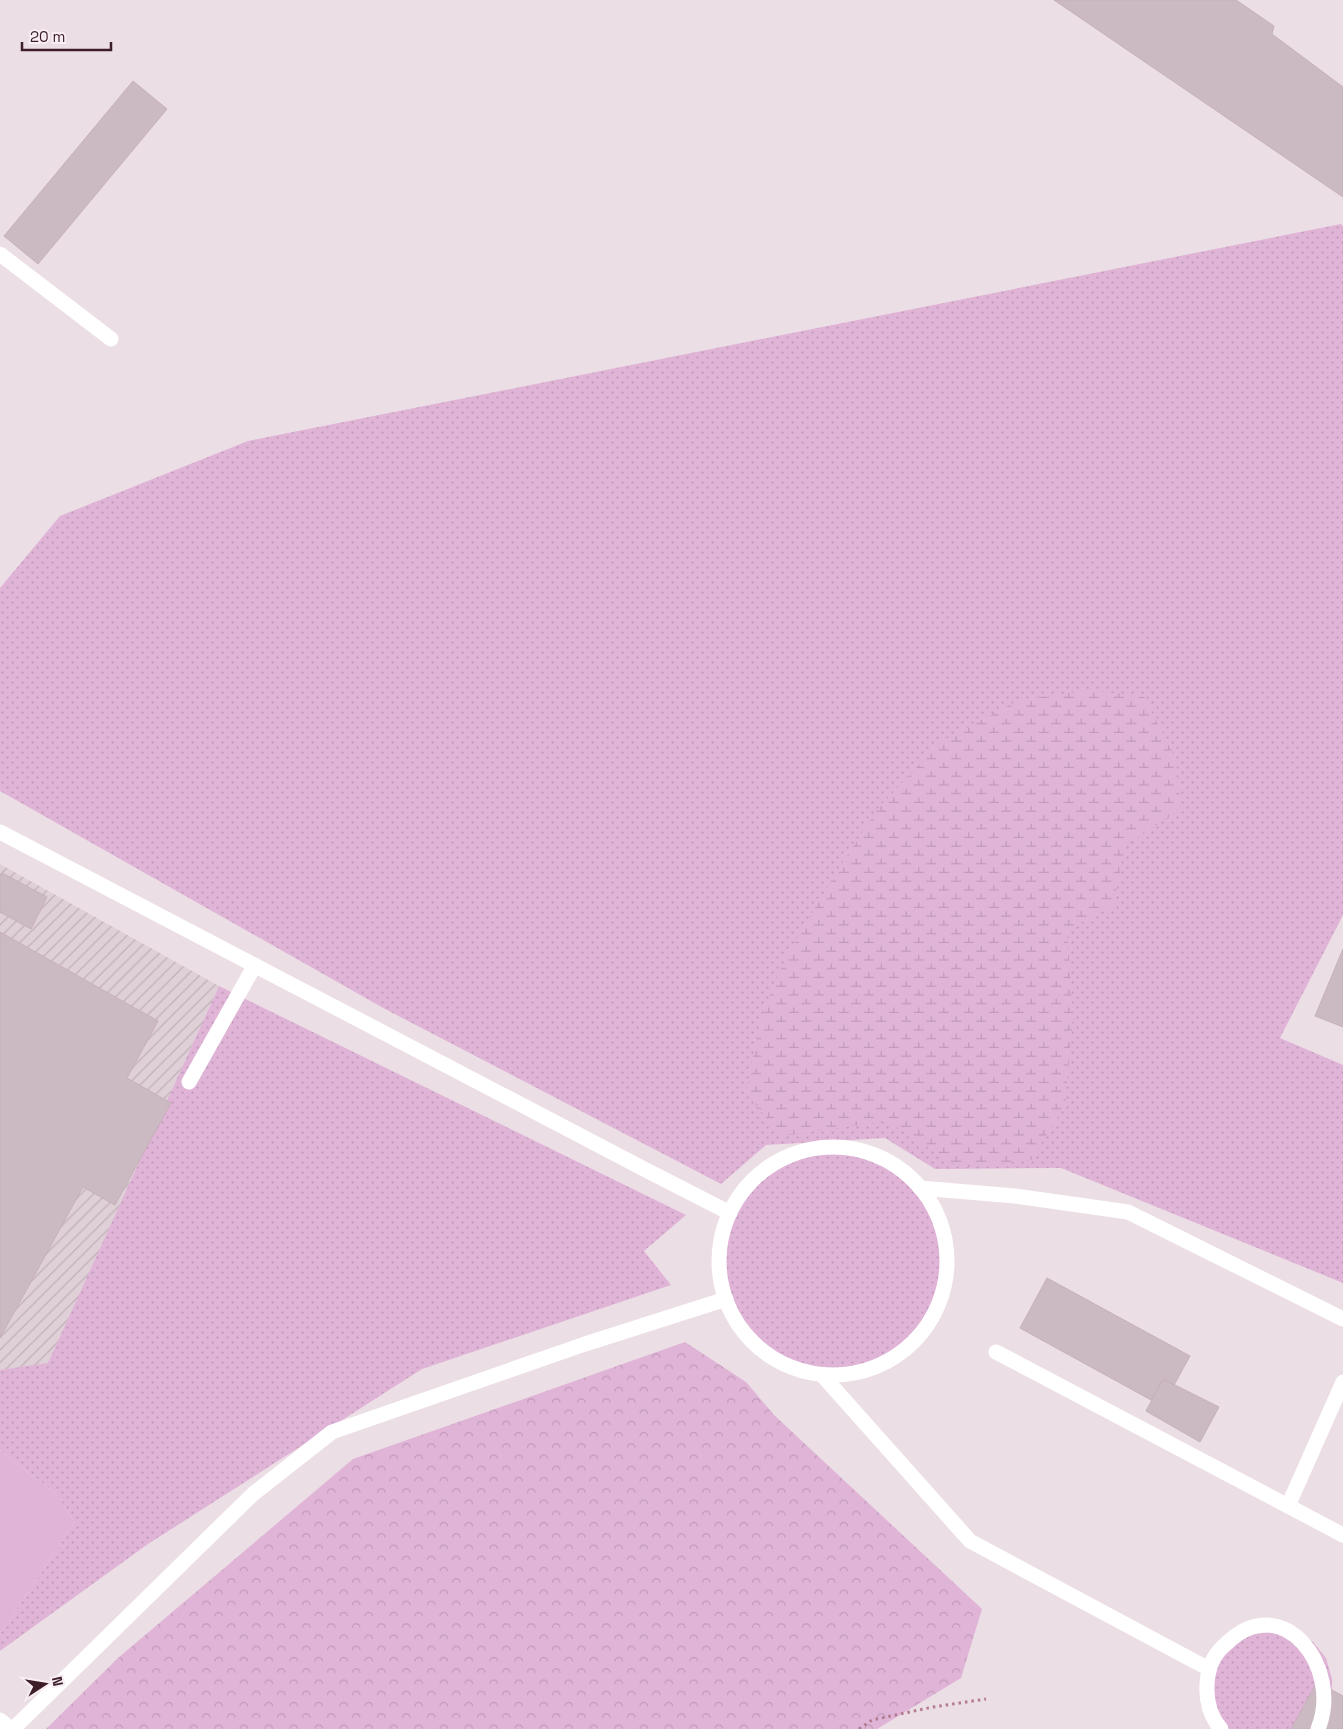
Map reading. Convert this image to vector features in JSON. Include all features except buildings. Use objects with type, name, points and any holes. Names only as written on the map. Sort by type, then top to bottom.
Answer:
[{"type":"street","points":[[0,254],[111,339]]},
{"type":"street","points":[[0,832],[730,1213]]},
{"type":"street","points":[[189,1082],[255,965]]},
{"type":"street","points":[[835,1147],[867,1152],[896,1166],[920,1188],[940,1221],[948,1258],[942,1297],[924,1331],[897,1357],[862,1373],[823,1376],[792,1368],[763,1352],[741,1328],[726,1299],[719,1267],[722,1239],[730,1213],[748,1185],[773,1164],[802,1151],[835,1147]]},
{"type":"street","points":[[920,1188],[1015,1196],[1128,1212],[1343,1319]]},
{"type":"street","points":[[0,1720],[12,1729],[253,1494],[332,1432],[585,1344],[726,1299]]},
{"type":"street","points":[[996,1352],[1343,1535]]},
{"type":"street","points":[[823,1376],[970,1541],[1209,1669]]},
{"type":"street","points":[[1288,1506],[1343,1382]]},
{"type":"street","points":[[1221,1729],[1210,1709],[1206,1689],[1209,1669],[1219,1650],[1234,1636],[1253,1627],[1275,1625],[1295,1630],[1313,1642],[1326,1658],[1332,1679],[1332,1700],[1325,1720],[1318,1729]]},
{"type":"path","points":[[859,1729],[872,1720],[933,1707],[986,1699]]},
{"type":"shaded area","points":[[0,864],[219,986],[48,1364],[0,1370]]},
{"type":"green space","points":[[1341,224],[1343,226],[1343,915],[1280,1038],[1343,1065],[1343,1283],[1061,1168],[935,1169],[885,1138],[766,1145],[721,1184],[385,1009],[0,791],[0,588],[60,516],[248,441]]},
{"type":"green space","points":[[1090,690],[1144,697],[1176,759],[1181,808],[1125,847],[1113,906],[1067,930],[1073,1017],[1065,1105],[1031,1160],[960,1168],[887,1121],[782,1136],[746,1093],[757,1036],[767,1002],[787,955],[839,868],[879,807],[942,741],[1019,700]]},
{"type":"green space","points":[[219,986],[686,1215],[644,1251],[671,1285],[422,1369],[148,1544],[0,1651],[0,1634],[75,1522],[55,1493],[0,1450],[0,1370],[48,1363]]},
{"type":"green space","points":[[833,1147],[866,1152],[887,1161],[905,1173],[921,1189],[933,1207],[942,1228],[947,1261],[942,1294],[933,1315],[921,1333],[905,1349],[887,1361],[866,1370],[833,1375],[800,1370],[779,1361],[761,1349],[745,1333],[733,1315],[724,1294],[719,1261],[724,1228],[733,1207],[745,1189],[761,1173],[779,1161],[800,1152]]},
{"type":"green space","points":[[685,1342],[746,1382],[774,1415],[982,1609],[961,1678],[877,1729],[46,1729],[118,1658],[353,1459]]},
{"type":"green space","points":[[0,1450],[55,1493],[75,1522],[0,1634]]},
{"type":"green space","points":[[1295,1630],[1313,1642],[1326,1658],[1332,1679],[1332,1700],[1318,1729],[1221,1729],[1209,1669],[1234,1636]]}]
